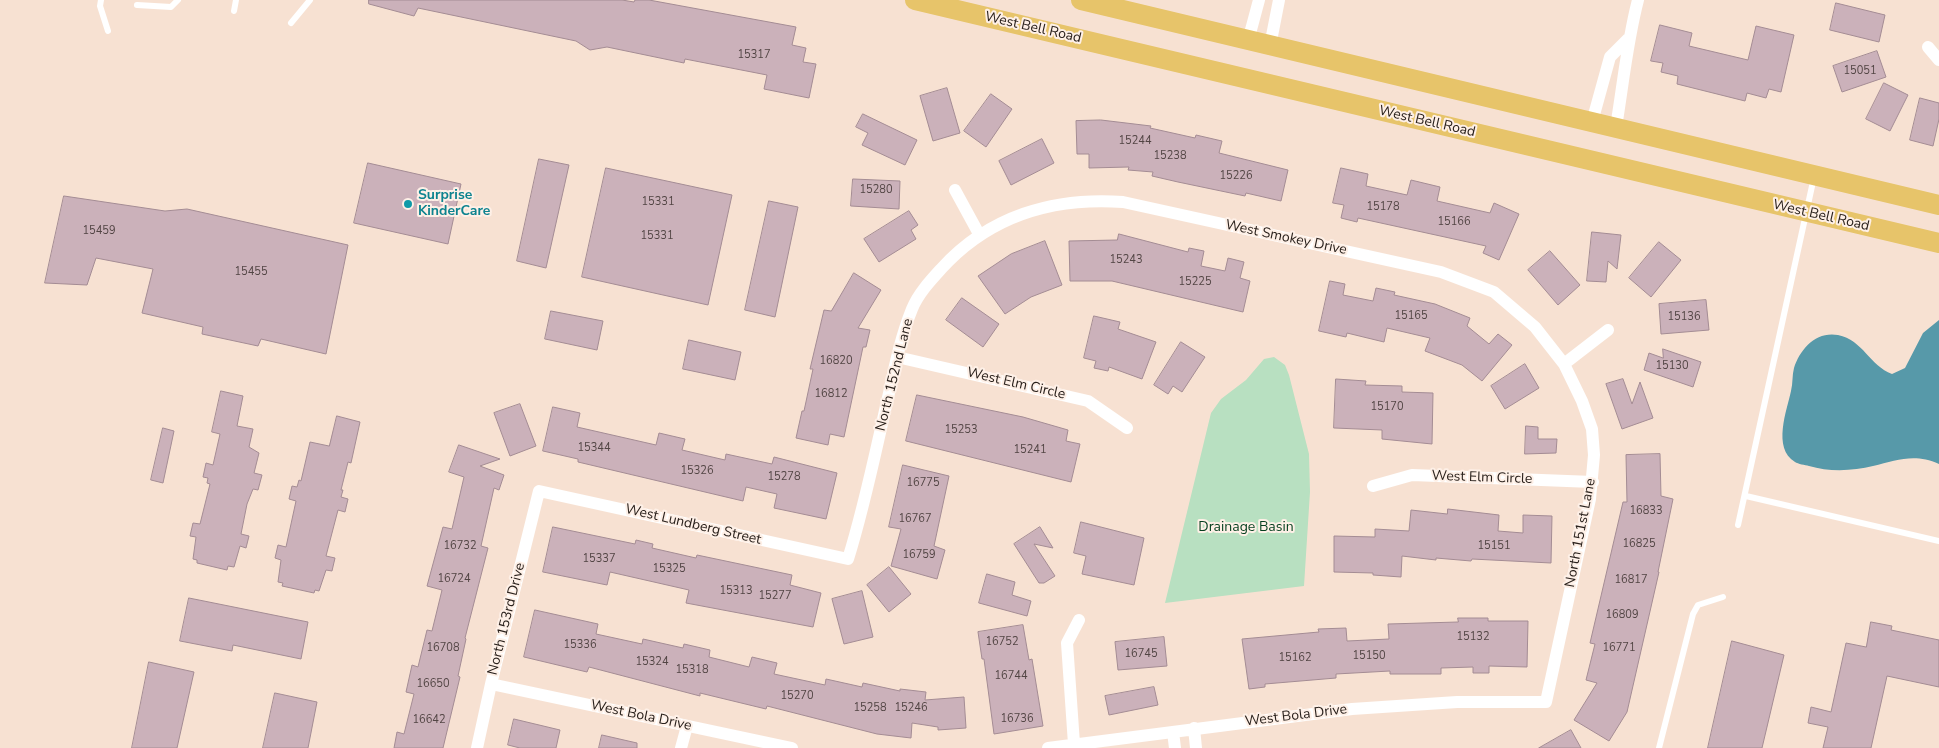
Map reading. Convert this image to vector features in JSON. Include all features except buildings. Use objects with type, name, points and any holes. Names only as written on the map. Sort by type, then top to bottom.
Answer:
[{"type":"main road","name":"West Bell Road","points":[[915,0],[1939,244]]},
{"type":"main road","points":[[1081,0],[1118,4],[1248,41],[1939,205]]},
{"type":"street","points":[[1248,41],[1259,0]]},
{"type":"street","points":[[1270,46],[1279,0]]},
{"type":"street","points":[[1616,127],[1627,63],[1628,39],[1638,0]]},
{"type":"street","points":[[1592,122],[1610,57],[1628,39]]},
{"type":"street","points":[[1928,47],[1939,60]]},
{"type":"street","points":[[955,190],[979,234]]},
{"type":"street","name":"West Smokey Drive","points":[[979,234],[1019,214],[1049,206],[1072,201],[1123,202],[1441,272],[1494,292],[1535,327],[1564,364]]},
{"type":"street","name":"North 152nd Lane","points":[[848,559],[858,530],[897,357],[912,307],[948,261],[979,234]]},
{"type":"street","points":[[1564,364],[1608,330]]},
{"type":"street","name":"West Elm Circle","points":[[897,357],[1088,400],[1127,428]]},
{"type":"street","name":"North 151st Lane","points":[[1546,702],[1593,482],[1592,429],[1582,400],[1564,364]]},
{"type":"street","name":"West Elm Circle","points":[[1373,486],[1412,475],[1593,482]]},
{"type":"street","name":"West Lundberg Street","points":[[539,491],[848,559]]},
{"type":"street","name":"North 153rd Drive","points":[[477,748],[539,491]]},
{"type":"street","points":[[1074,744],[1067,643],[1079,620]]},
{"type":"street","name":"West Bola Drive","points":[[491,684],[792,748]]},
{"type":"street","name":"West Bola Drive","points":[[1048,748],[1352,709],[1457,702],[1546,702]]},
{"type":"street","points":[[682,748],[687,726]]},
{"type":"street","points":[[1194,728],[1196,748]]},
{"type":"street","points":[[1173,732],[1175,748]]},
{"type":"lane","points":[[101,0],[100,6],[108,32]]},
{"type":"lane","points":[[138,5],[171,8],[178,0]]},
{"type":"lane","points":[[234,10],[236,0]]},
{"type":"lane","points":[[292,23],[310,0]]},
{"type":"lane","points":[[1738,525],[1746,496],[1815,175]]},
{"type":"lane","points":[[1746,496],[1939,540]]},
{"type":"lane","points":[[1659,748],[1693,614],[1698,605],[1723,597]]},
{"type":"green space","name":"Drainage Basin","points":[[1274,357],[1285,365],[1289,375],[1309,454],[1310,492],[1304,586],[1165,603],[1211,413],[1221,399],[1246,380],[1264,359]]},
{"type":"water","points":[[1939,320],[1939,464],[1914,458],[1857,469],[1833,470],[1798,463],[1788,456],[1784,448],[1783,428],[1792,388],[1793,371],[1800,354],[1810,343],[1830,334],[1847,338],[1860,347],[1884,370],[1892,374],[1905,368],[1923,333]]},
{"type":"place","name":"Surprise KinderCare","points":[[408,204]]}]
